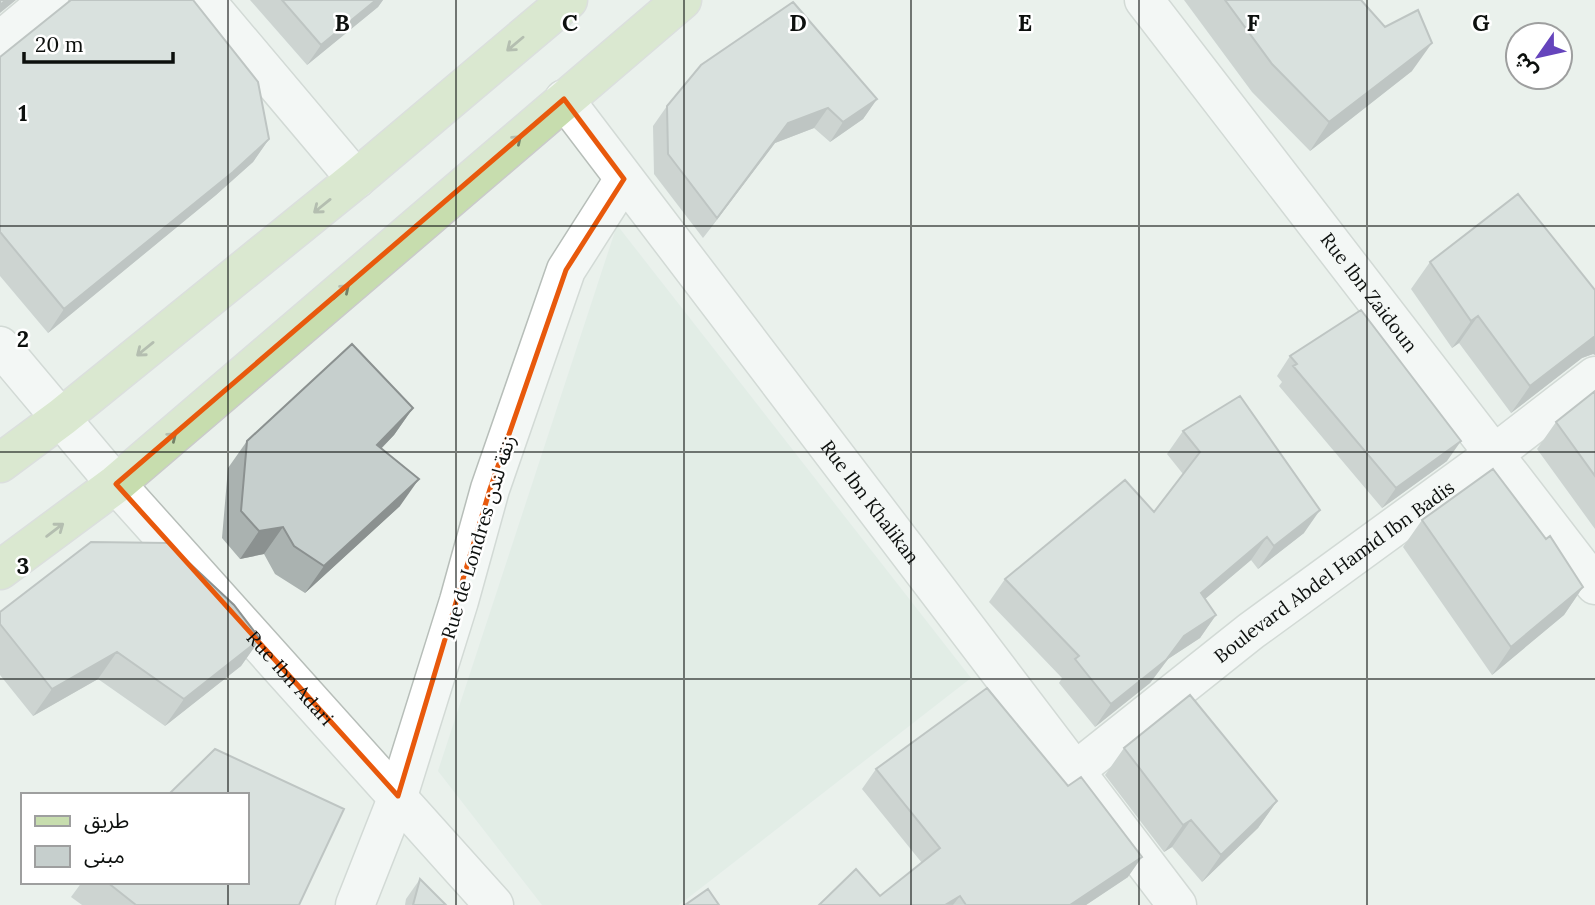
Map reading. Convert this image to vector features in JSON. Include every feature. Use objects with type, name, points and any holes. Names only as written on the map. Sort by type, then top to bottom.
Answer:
[{"type":"main road","points":[[0,463],[62,417],[356,179],[568,0]]},
{"type":"main road","points":[[0,570],[116,484],[681,0]]},
{"type":"street","points":[[0,41],[48,0]]},
{"type":"street","points":[[205,0],[356,179]]},
{"type":"street","name":"Rue Ibn Zaidoun","points":[[1144,0],[1595,585]]},
{"type":"street","name":"Rue Ibn Khalikan","points":[[564,99],[1177,905]]},
{"type":"street","name":"Rue de Londres زنقة لندن","points":[[355,905],[398,796],[459,601],[490,489],[566,270],[624,179]]},
{"type":"street","name":"Rue Ibn Adari","points":[[0,346],[116,484],[494,905]]},
{"type":"street","name":"Boulevard Abdel Hamid Ibn Badis","points":[[1075,771],[1251,631],[1494,454],[1595,376]]},
{"type":"highlighted area","points":[[564,99],[624,179],[566,270],[490,489],[398,796],[116,484]]},
{"type":"shaded area","points":[[617,225],[971,678],[679,905],[542,905],[438,771]]},
{"type":"building","points":[[71,0],[193,0],[258,82],[269,139],[233,172],[64,309],[0,232],[0,57]]},
{"type":"building","points":[[282,0],[376,0],[321,45]]},
{"type":"building","points":[[1225,0],[1361,0],[1385,27],[1418,10],[1432,43],[1329,122],[1272,64]]},
{"type":"building","points":[[793,2],[877,99],[843,122],[828,108],[788,123],[717,218],[668,154],[667,106],[701,65]]},
{"type":"building","points":[[1518,194],[1595,290],[1595,336],[1530,386],[1478,316],[1471,321],[1430,262]]},
{"type":"building","points":[[1361,310],[1461,441],[1396,488],[1293,366],[1297,364],[1290,356]]},
{"type":"building","points":[[352,344],[413,408],[377,445],[419,479],[324,566],[294,546],[283,527],[259,531],[241,511],[247,441]]},
{"type":"building","points":[[1595,391],[1595,476],[1556,422]]},
{"type":"building","points":[[1240,396],[1320,510],[1274,546],[1267,537],[1201,593],[1216,615],[1184,636],[1166,660],[1111,704],[1075,659],[1079,656],[1005,579],[1125,480],[1154,512],[1200,452],[1183,431]]},
{"type":"building","points":[[1493,469],[1546,539],[1550,536],[1583,587],[1511,647],[1422,520]]},
{"type":"building","points":[[91,542],[168,543],[234,605],[260,639],[184,699],[117,652],[52,689],[0,624],[0,612]]},
{"type":"building","points":[[987,688],[1068,786],[1081,777],[1142,857],[1070,905],[966,905],[960,896],[945,905],[819,905],[856,869],[880,896],[940,848],[876,769]]},
{"type":"building","points":[[1190,695],[1277,801],[1221,855],[1191,820],[1183,825],[1124,748]]},
{"type":"building","points":[[215,749],[344,809],[299,905],[136,905],[110,884],[248,884],[248,793],[170,793]]},
{"type":"building","points":[[420,879],[446,905],[413,905]]},
{"type":"building","points":[[708,889],[719,905],[685,905]]}]
